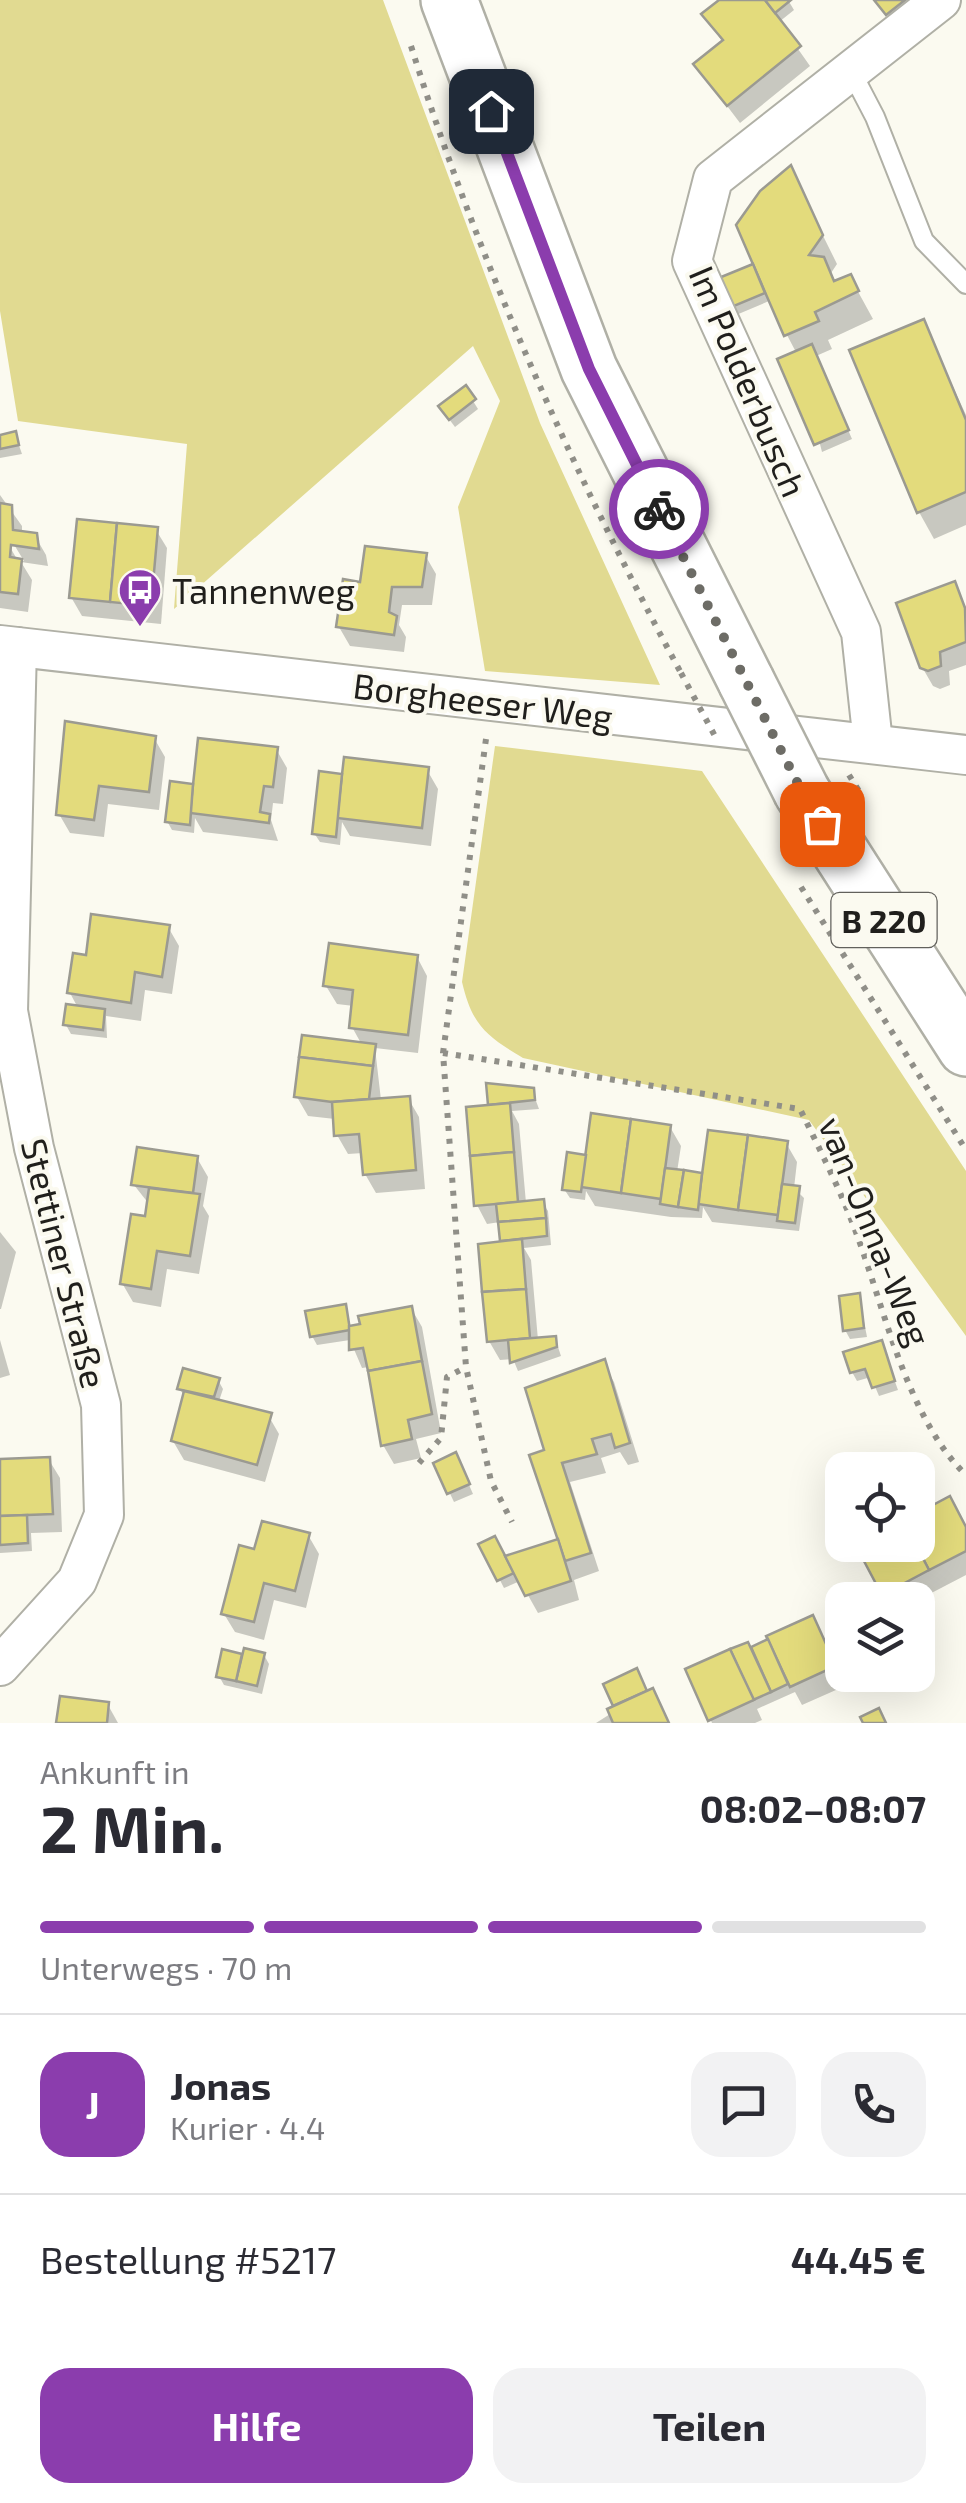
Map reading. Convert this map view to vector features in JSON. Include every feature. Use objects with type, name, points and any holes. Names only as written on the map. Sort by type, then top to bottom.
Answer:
[{"type":"main road","name":"B 220","points":[[450,0],[589,369],[802,792],[966,1048]]},
{"type":"street","name":"Im Polderbusch","points":[[872,744],[861,632],[692,261],[713,179],[942,0]]},
{"type":"street","name":"Borgheeser Weg","points":[[9,646],[966,755]]},
{"type":"street","name":"Stettiner Straße","points":[[0,1666],[77,1581],[104,1514],[102,1404],[34,1148],[8,1011],[9,646]]},
{"type":"lane","points":[[851,71],[875,116],[924,242],[966,284]]},
{"type":"path","points":[[408,36],[431,110],[531,366],[681,673],[724,751]]},
{"type":"path","points":[[491,698],[444,1053],[466,1367],[491,1481],[512,1522]]},
{"type":"path","points":[[795,877],[939,1113],[966,1150]]},
{"type":"path","name":"van-Onna-Weg","points":[[444,1053],[800,1109],[854,1224],[904,1366],[941,1451],[966,1475]]},
{"type":"path","points":[[419,1462],[441,1438],[447,1377],[466,1367]]},
{"type":"shaded area","points":[[0,0],[383,0],[540,423],[660,685],[485,671],[458,507],[500,401],[473,346],[174,609],[187,444],[18,421],[0,311]]},
{"type":"shaded area","points":[[495,746],[702,771],[966,1171],[966,1336],[809,1120],[523,1058],[482,1028],[462,982]]},
{"type":"building","points":[[719,0],[765,0],[801,46],[727,106],[693,64],[723,40],[701,14]]},
{"type":"building","points":[[765,0],[791,0],[775,13]]},
{"type":"building","points":[[874,0],[905,0],[886,15]]},
{"type":"building","points":[[791,165],[823,235],[809,255],[824,257],[834,281],[851,274],[859,291],[815,312],[819,321],[784,336],[736,225],[760,191]]},
{"type":"building","points":[[753,264],[765,293],[722,311],[709,282]]},
{"type":"building","points":[[924,319],[966,420],[966,492],[917,513],[849,350]]},
{"type":"building","points":[[812,344],[849,430],[814,445],[777,359]]},
{"type":"building","points":[[466,385],[476,399],[449,420],[438,406]]},
{"type":"building","points":[[16,431],[19,445],[0,449],[0,435]]},
{"type":"building","points":[[0,503],[12,505],[13,530],[37,533],[39,549],[11,545],[10,557],[22,559],[18,594],[0,592]]},
{"type":"building","points":[[77,519],[117,523],[110,602],[69,598]]},
{"type":"building","points":[[117,523],[158,527],[151,606],[110,602]]},
{"type":"building","points":[[365,546],[427,553],[422,587],[392,587],[389,612],[397,616],[394,635],[336,627],[343,579],[360,582]]},
{"type":"building","points":[[955,581],[965,608],[966,642],[940,652],[941,666],[928,671],[920,668],[896,603]]},
{"type":"building","points":[[65,721],[156,736],[149,792],[99,786],[94,820],[56,815]]},
{"type":"building","points":[[198,738],[278,747],[273,787],[264,786],[260,812],[270,814],[269,823],[190,813]]},
{"type":"building","points":[[344,757],[429,767],[422,828],[337,818]]},
{"type":"building","points":[[319,771],[342,774],[336,837],[312,834]]},
{"type":"building","points":[[170,781],[193,784],[190,825],[165,822]]},
{"type":"building","points":[[91,914],[170,925],[162,977],[135,972],[131,1003],[67,993],[73,953],[86,955]]},
{"type":"building","points":[[329,943],[418,955],[408,1035],[349,1028],[353,990],[323,986]]},
{"type":"building","points":[[66,1004],[105,1009],[103,1030],[63,1025]]},
{"type":"building","points":[[302,1035],[376,1044],[373,1066],[299,1057]]},
{"type":"building","points":[[299,1057],[373,1066],[369,1099],[332,1102],[294,1097]]},
{"type":"building","points":[[486,1083],[534,1088],[535,1100],[488,1105]]},
{"type":"building","points":[[410,1096],[416,1170],[363,1175],[359,1134],[334,1136],[332,1102]]},
{"type":"building","points":[[510,1103],[514,1152],[470,1156],[466,1107]]},
{"type":"building","points":[[591,1113],[631,1119],[621,1193],[581,1187]]},
{"type":"building","points":[[631,1119],[671,1125],[661,1199],[621,1193]]},
{"type":"building","points":[[708,1130],[748,1135],[738,1210],[698,1204]]},
{"type":"building","points":[[748,1135],[788,1141],[778,1215],[738,1210]]},
{"type":"building","points":[[137,1147],[198,1156],[193,1193],[131,1185]]},
{"type":"building","points":[[514,1152],[518,1202],[474,1206],[470,1156]]},
{"type":"building","points":[[567,1152],[586,1155],[581,1192],[562,1190]]},
{"type":"building","points":[[665,1168],[684,1170],[678,1207],[660,1204]]},
{"type":"building","points":[[684,1170],[702,1173],[698,1210],[678,1207]]},
{"type":"building","points":[[782,1184],[800,1186],[795,1223],[777,1221]]},
{"type":"building","points":[[149,1188],[200,1194],[190,1256],[157,1251],[151,1289],[120,1284],[131,1214],[145,1216]]},
{"type":"building","points":[[544,1199],[546,1218],[498,1222],[496,1204]]},
{"type":"building","points":[[546,1218],[547,1236],[500,1241],[498,1222]]},
{"type":"building","points":[[522,1239],[526,1289],[482,1292],[478,1244]]},
{"type":"building","points":[[526,1289],[530,1338],[487,1342],[482,1292]]},
{"type":"building","points":[[860,1293],[864,1328],[843,1331],[839,1296]]},
{"type":"building","points":[[346,1304],[350,1330],[310,1337],[305,1311]]},
{"type":"building","points":[[412,1306],[422,1361],[368,1371],[363,1348],[349,1350],[349,1326],[360,1324],[358,1316]]},
{"type":"building","points":[[556,1336],[557,1347],[510,1363],[508,1340]]},
{"type":"building","points":[[882,1340],[895,1381],[872,1388],[865,1369],[850,1373],[843,1352]]},
{"type":"building","points":[[605,1359],[630,1443],[615,1448],[611,1434],[592,1439],[597,1454],[562,1463],[591,1553],[565,1561],[529,1455],[544,1450],[525,1388]]},
{"type":"building","points":[[422,1361],[432,1414],[408,1420],[412,1439],[381,1446],[368,1371]]},
{"type":"building","points":[[183,1368],[220,1378],[214,1397],[177,1389]]},
{"type":"building","points":[[184,1391],[272,1413],[257,1465],[171,1441]]},
{"type":"building","points":[[456,1452],[470,1484],[447,1494],[433,1463]]},
{"type":"building","points":[[50,1457],[53,1514],[0,1516],[0,1459]]},
{"type":"building","points":[[950,1496],[966,1527],[966,1551],[929,1570],[925,1562],[935,1562],[935,1504]]},
{"type":"building","points":[[27,1515],[28,1543],[0,1545],[0,1516]]},
{"type":"building","points":[[262,1521],[310,1533],[295,1591],[264,1583],[254,1622],[221,1614],[239,1545],[254,1549]]},
{"type":"building","points":[[495,1536],[514,1573],[497,1581],[478,1544]]},
{"type":"building","points":[[558,1539],[571,1581],[525,1596],[505,1556]]},
{"type":"building","points":[[864,1562],[925,1562],[929,1570],[906,1582],[875,1582]]},
{"type":"building","points":[[813,1615],[825,1642],[825,1671],[790,1687],[766,1636]]},
{"type":"building","points":[[768,1639],[788,1684],[771,1692],[751,1647]]},
{"type":"building","points":[[748,1642],[771,1692],[753,1700],[730,1649]]},
{"type":"building","points":[[244,1648],[265,1653],[257,1686],[236,1681]]},
{"type":"building","points":[[222,1649],[242,1654],[236,1681],[216,1677]]},
{"type":"building","points":[[730,1649],[754,1700],[708,1721],[685,1669]]},
{"type":"building","points":[[637,1668],[647,1691],[613,1706],[603,1684]]},
{"type":"building","points":[[653,1688],[669,1723],[613,1723],[607,1709]]},
{"type":"building","points":[[60,1696],[109,1702],[107,1723],[56,1723]]},
{"type":"building","points":[[879,1708],[886,1723],[863,1723],[860,1717]]},
{"type":"way so far","points":[[659,509],[802,792],[822,824]]},
{"type":"place","name":"Tannenweg","points":[[140,628]]},
{"type":"route","points":[[491,111],[589,369],[659,509]]}]
